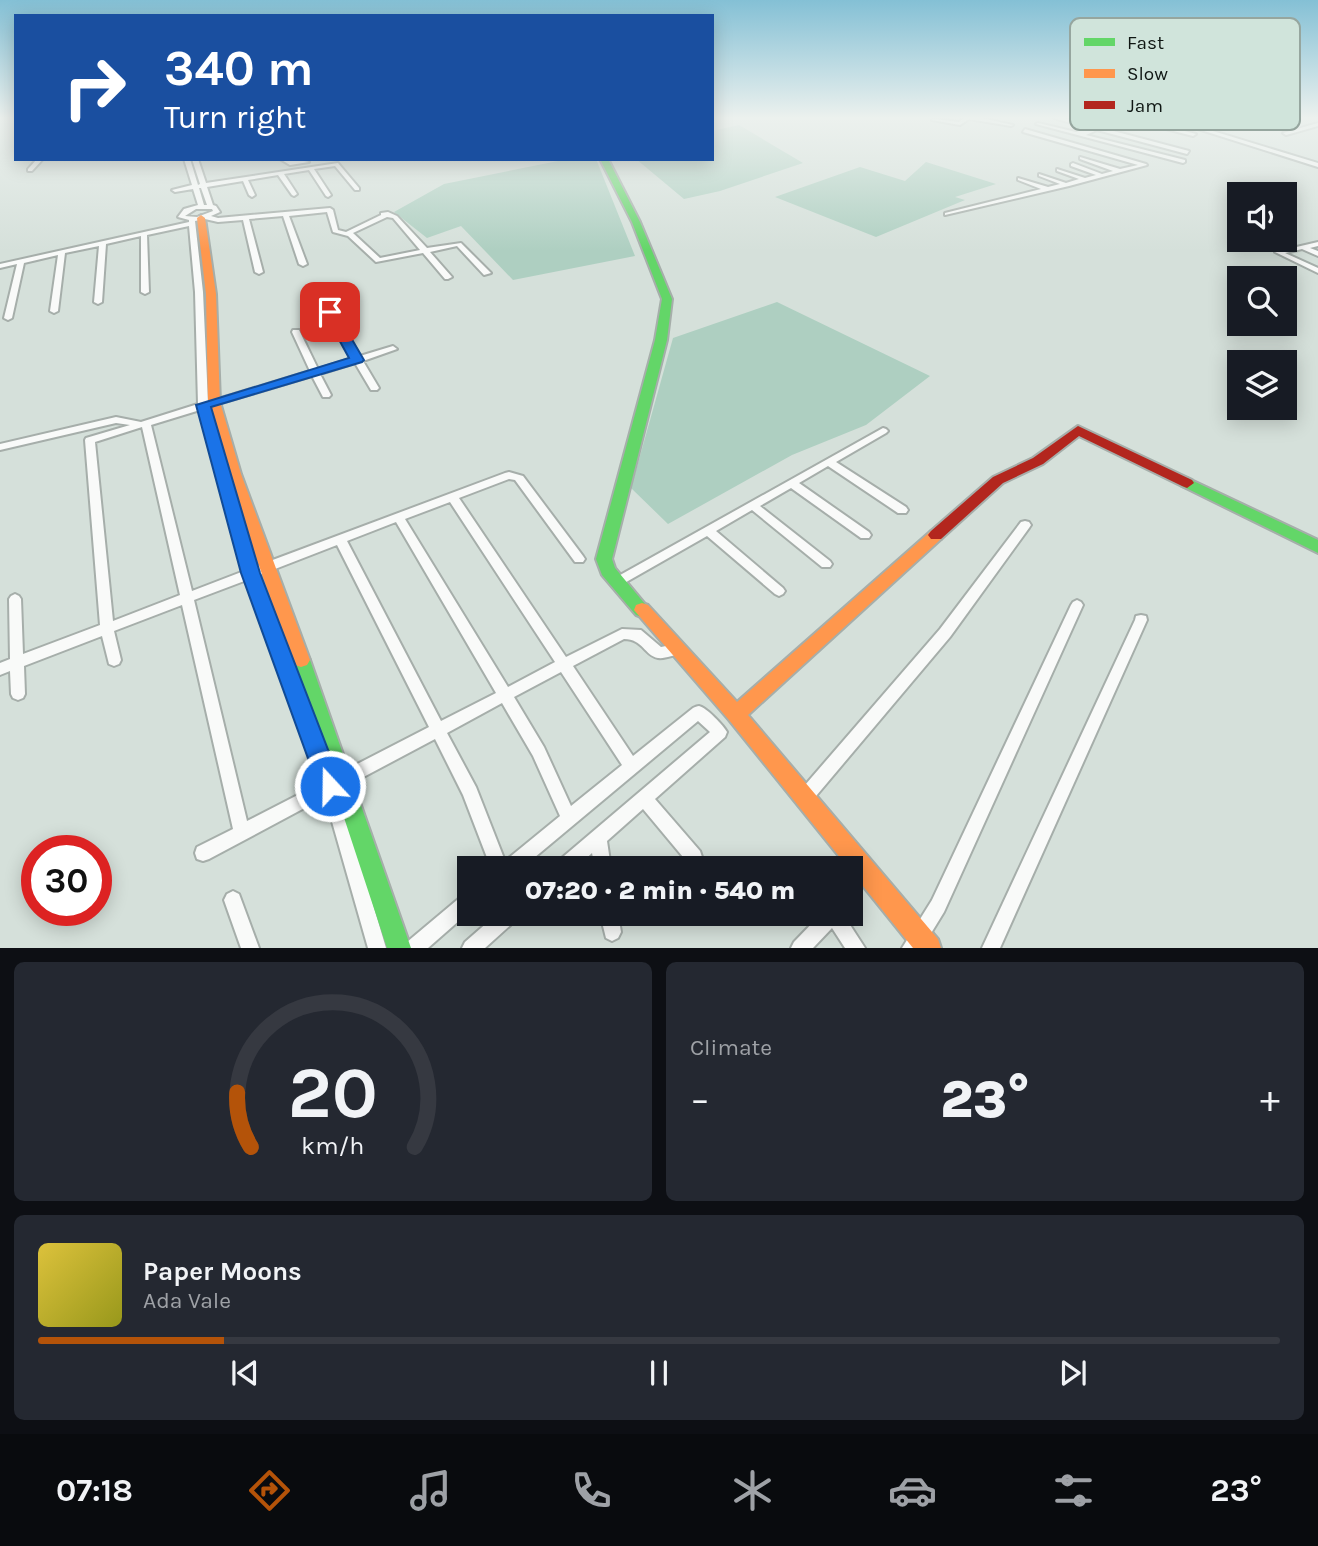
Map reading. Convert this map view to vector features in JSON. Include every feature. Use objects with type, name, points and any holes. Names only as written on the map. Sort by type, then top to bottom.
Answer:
[{"type":"street","points":[[30,170],[37,162]]},
{"type":"street","points":[[188,162],[201,215],[211,295],[208,404],[250,573],[337,783],[399,947]]},
{"type":"street","points":[[196,162],[205,185],[201,215]]},
{"type":"street","points":[[606,162],[636,222],[667,299],[661,340],[604,563],[617,582],[736,714],[805,797],[920,944],[1077,605]]},
{"type":"street","points":[[1094,162],[1120,171]]},
{"type":"street","points":[[947,214],[1143,164],[1137,162]]},
{"type":"street","points":[[175,190],[338,164],[357,190]]},
{"type":"street","points":[[1073,165],[1101,176]]},
{"type":"street","points":[[310,168],[328,195]]},
{"type":"street","points":[[1059,170],[1087,180]]},
{"type":"street","points":[[280,173],[294,194]]},
{"type":"street","points":[[1041,175],[1067,184]]},
{"type":"street","points":[[245,179],[252,195]]},
{"type":"street","points":[[1020,179],[1047,189]]},
{"type":"street","points":[[0,266],[144,234],[201,215],[215,220],[331,210],[335,231],[350,234],[387,214]]},
{"type":"street","points":[[285,214],[303,264]]},
{"type":"street","points":[[340,233],[373,215],[387,214],[395,217],[448,277]]},
{"type":"street","points":[[246,218],[259,272]]},
{"type":"street","points":[[144,234],[145,292]]},
{"type":"street","points":[[350,234],[376,260],[459,244],[487,273]]},
{"type":"street","points":[[97,302],[103,244]]},
{"type":"street","points":[[1318,244],[1278,253],[1318,271]]},
{"type":"street","points":[[1302,247],[1318,254]]},
{"type":"street","points":[[54,311],[62,253]]},
{"type":"street","points":[[8,318],[21,262]]},
{"type":"street","points":[[317,288],[374,388]]},
{"type":"street","points":[[296,332],[313,373],[326,395]]},
{"type":"street","points":[[114,660],[107,628],[89,442],[95,436],[393,349]]},
{"type":"street","points":[[208,404],[267,568],[337,783],[377,947]]},
{"type":"street","points":[[0,447],[116,420],[143,423]]},
{"type":"street","points":[[143,423],[242,832]]},
{"type":"street","points":[[736,714],[998,480],[1038,461],[1077,430],[1318,547]]},
{"type":"street","points":[[617,582],[883,431]]},
{"type":"street","points":[[829,462],[902,510]]},
{"type":"street","points":[[0,669],[509,475],[516,476],[579,559]]},
{"type":"street","points":[[791,483],[865,536]]},
{"type":"street","points":[[452,496],[632,767]]},
{"type":"street","points":[[752,505],[826,564]]},
{"type":"street","points":[[398,516],[538,752],[569,819]]},
{"type":"street","points":[[805,797],[946,633],[1026,525]]},
{"type":"street","points":[[708,530],[779,591]]},
{"type":"street","points":[[340,539],[436,732],[470,792],[494,856]]},
{"type":"street","points":[[15,598],[18,694]]},
{"type":"street","points":[[991,947],[1140,620]]},
{"type":"street","points":[[203,853],[630,632],[639,635],[659,653],[676,649]]},
{"type":"street","points":[[524,856],[698,712],[720,732],[577,856]]},
{"type":"street","points":[[644,798],[694,856]]},
{"type":"street","points":[[598,837],[601,856]]},
{"type":"street","points":[[233,901],[250,947]]},
{"type":"street","points":[[413,947],[457,911]]},
{"type":"street","points":[[471,947],[496,926]]},
{"type":"street","points":[[611,926],[612,932]]},
{"type":"street","points":[[800,947],[821,926]]},
{"type":"street","points":[[841,926],[856,947]]},
{"type":"green space","points":[[552,162],[597,162],[635,256],[513,280],[461,226],[427,238],[394,212],[444,184]]},
{"type":"green space","points":[[640,162],[803,163],[720,191],[684,199]]},
{"type":"green space","points":[[927,162],[996,184],[955,197],[965,200],[876,237],[775,197],[860,167],[905,181]]},
{"type":"green space","points":[[777,302],[930,376],[866,425],[792,455],[668,524],[631,488],[673,338]]},
{"type":"traffic: fast","points":[[606,162],[636,222],[667,299],[661,340],[604,559],[608,571],[642,610]]},
{"type":"traffic: fast","points":[[1187,483],[1318,547]]},
{"type":"traffic: fast","points":[[301,660],[399,948]]},
{"type":"traffic: slow","points":[[201,218],[211,294],[214,402],[234,474],[301,660]]},
{"type":"traffic: slow","points":[[736,714],[936,535]]},
{"type":"traffic: slow","points":[[642,610],[736,714],[929,948]]},
{"type":"traffic: jam","points":[[936,535],[998,480],[1038,461],[1078,430],[1187,483]]},
{"type":"route","points":[[330,312],[357,360],[203,405],[250,573],[330,786]]}]
